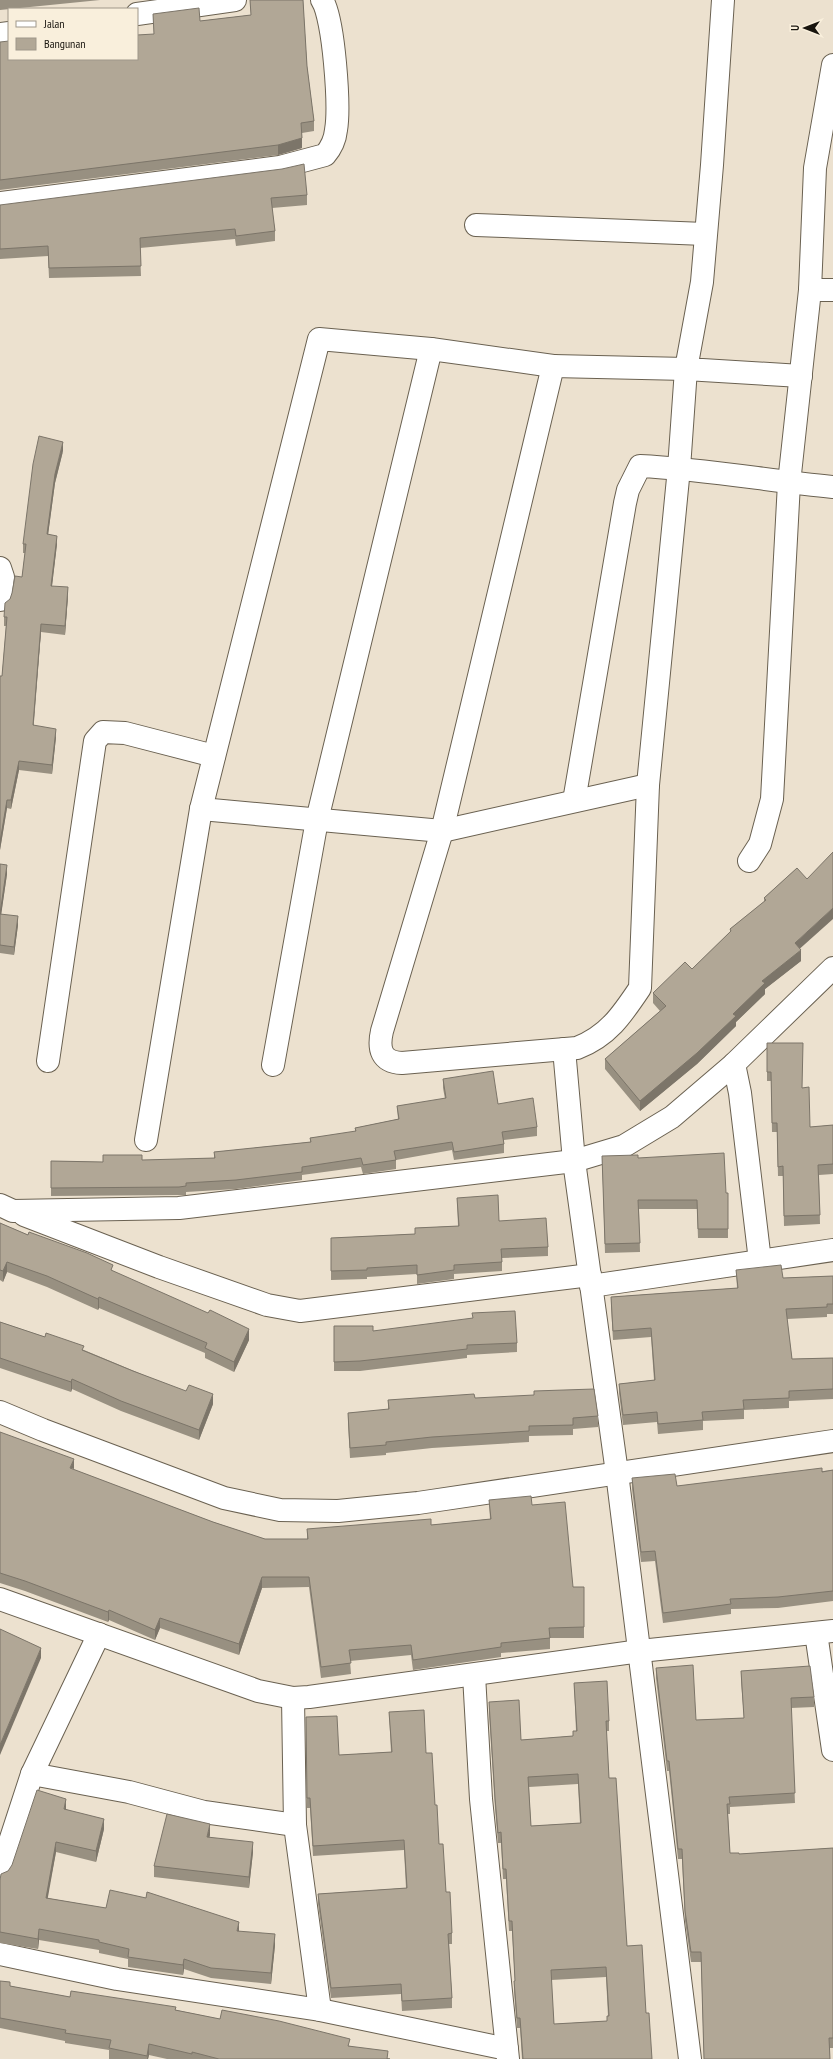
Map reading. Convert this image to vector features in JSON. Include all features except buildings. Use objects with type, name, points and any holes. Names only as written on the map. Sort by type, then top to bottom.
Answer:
[{"type":"street","points":[[138,14],[231,0]]},
{"type":"street","points":[[0,203],[280,167],[325,155],[334,142],[336,112],[334,59],[328,14],[322,0]]},
{"type":"street","points":[[553,366],[442,831],[382,1031],[380,1041],[381,1049],[385,1059],[393,1063],[577,1048],[602,1036],[626,1011],[640,988],[648,785],[679,468],[686,369],[702,282],[712,165],[723,0]]},
{"type":"street","points":[[749,861],[760,844],[772,799],[789,483],[810,290],[815,168],[833,65]]},
{"type":"street","points":[[476,225],[705,234]]},
{"type":"street","points":[[810,290],[833,290]]},
{"type":"street","points":[[146,1140],[201,809],[319,339],[431,349],[553,366],[686,369],[801,376]]},
{"type":"street","points":[[273,1065],[317,820],[431,349]]},
{"type":"street","points":[[574,801],[628,490],[640,466],[679,468],[789,483],[833,486]]},
{"type":"street","points":[[0,568],[3,577],[0,600]]},
{"type":"street","points":[[48,1061],[95,741],[103,732],[125,733],[214,756]]},
{"type":"street","points":[[201,809],[442,831],[648,785]]},
{"type":"street","points":[[7,1208],[179,1208],[574,1162],[603,1154],[642,1136],[672,1117],[734,1064],[833,968]]},
{"type":"street","points":[[564,1049],[574,1162],[617,1473],[690,2059]]},
{"type":"street","points":[[734,1064],[740,1093],[760,1261]]},
{"type":"street","points":[[7,1208],[159,1267],[260,1303],[300,1311],[590,1281],[760,1261],[833,1250]]},
{"type":"street","points":[[0,1412],[43,1430],[224,1498],[280,1510],[338,1511],[418,1503],[833,1441]]},
{"type":"street","points":[[0,1599],[258,1691],[294,1698],[474,1675],[640,1651],[824,1632],[833,1750]]},
{"type":"street","points":[[0,1872],[32,1774],[99,1634]]},
{"type":"street","points":[[0,1954],[117,1979],[320,2010],[508,2054],[481,1798],[474,1675]]},
{"type":"street","points":[[294,1698],[294,1825],[320,2010]]},
{"type":"street","points":[[32,1774],[129,1792],[204,1812],[294,1825]]}]
